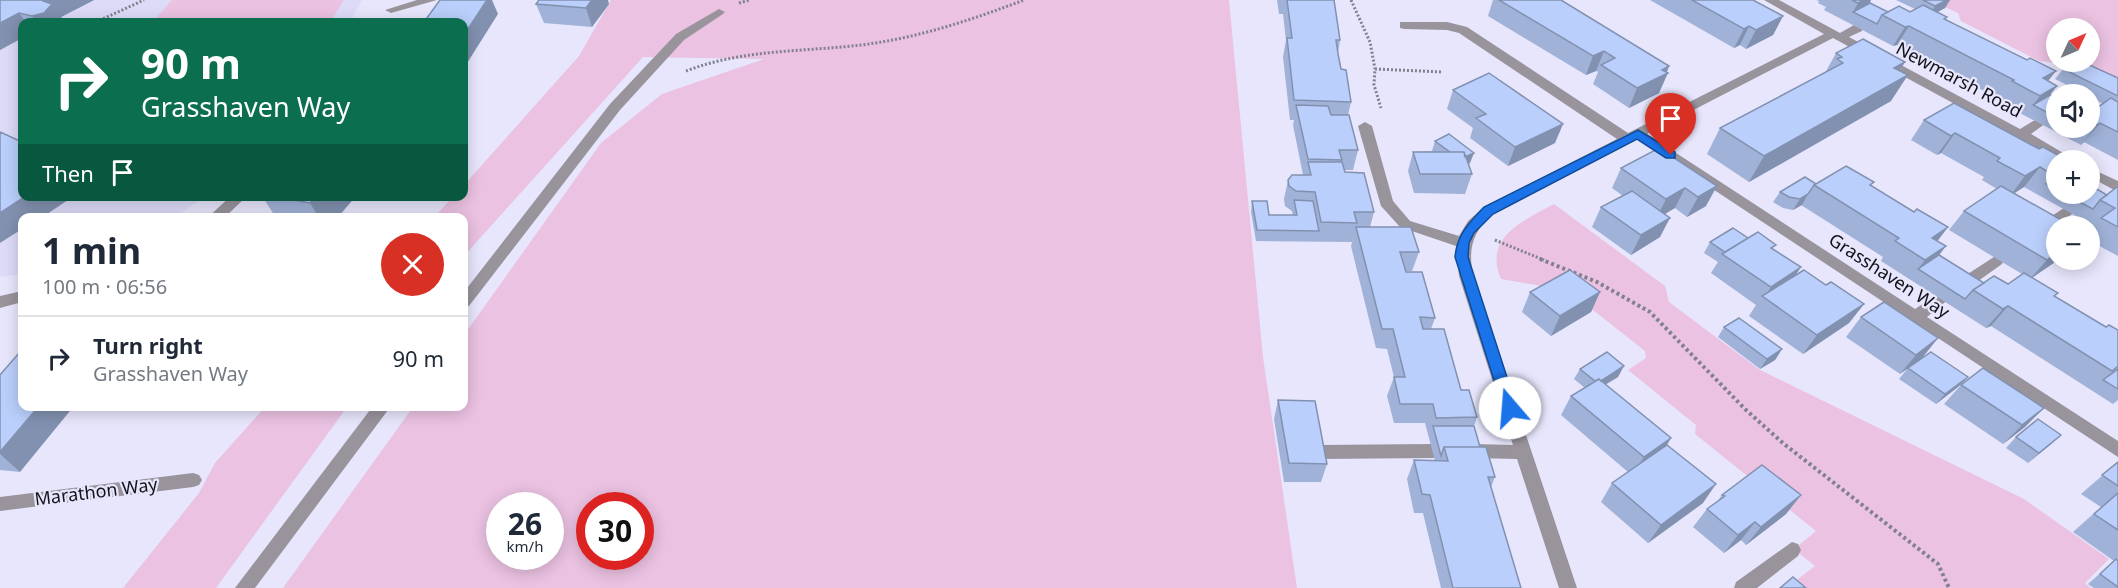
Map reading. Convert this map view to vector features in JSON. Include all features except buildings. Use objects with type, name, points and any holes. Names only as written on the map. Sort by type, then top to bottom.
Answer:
[{"type":"street","points":[[393,5],[431,0]]},
{"type":"street","name":"Newmarsh Road","points":[[1770,0],[2049,150]]},
{"type":"street","points":[[468,297],[615,107],[680,37],[719,12]]},
{"type":"street","points":[[1404,24],[1447,26],[1464,30],[1632,136]]},
{"type":"street","points":[[1568,588],[1466,276],[1462,257],[1463,243],[1478,219],[1489,210],[1632,136],[1836,36],[1858,28]]},
{"type":"street","points":[[2020,135],[2040,123]]},
{"type":"street","points":[[1365,126],[1386,203],[1405,224],[1463,243]]},
{"type":"street","name":"Grasshaven Way","points":[[1632,136],[2118,450]]},
{"type":"street","points":[[220,213],[234,201]]},
{"type":"street","points":[[2035,233],[2067,211]]},
{"type":"street","points":[[1962,285],[1997,260]]},
{"type":"street","points":[[0,302],[18,298]]},
{"type":"street","points":[[1915,317],[1941,299]]},
{"type":"street","points":[[244,588],[379,411]]},
{"type":"street","points":[[1320,452],[1433,451]]},
{"type":"street","points":[[1473,451],[1524,452]]},
{"type":"street","name":"Marathon Way","points":[[0,504],[193,480]]},
{"type":"street","points":[[1743,588],[1792,550]]},
{"type":"path","points":[[105,18],[144,0]]},
{"type":"path","points":[[678,75],[689,69],[758,52],[861,45],[942,30],[1024,0]]},
{"type":"path","points":[[1351,0],[1370,42],[1375,69],[1374,85],[1384,116]]},
{"type":"path","points":[[1375,69],[1443,72]]},
{"type":"path","points":[[1506,244],[1597,282],[1650,312],[1745,409],[1784,444],[1938,564],[1949,588]]},
{"type":"shaded area","points":[[0,0],[362,0],[352,18],[18,18],[18,201],[199,201],[181,213],[18,213],[18,275],[0,277]]},
{"type":"shaded area","points":[[172,0],[344,0],[333,18],[156,18]]},
{"type":"shaded area","points":[[611,0],[1229,0],[1263,357],[1297,588],[283,588],[410,411],[468,411],[468,329],[601,143],[662,94],[764,59],[643,57],[468,252],[468,213],[438,213],[449,201],[468,201],[468,181],[579,56]]},
{"type":"shaded area","points":[[1930,0],[2118,0],[2118,93],[2076,72],[2100,72],[2100,18],[2046,18],[2046,62],[2039,61],[1961,21],[1958,13]]},
{"type":"shaded area","points":[[1554,204],[1665,286],[1669,302],[1760,370],[2024,499],[2109,559],[2085,583],[2091,588],[1791,588],[1789,586],[1815,566],[1794,549],[1816,531],[1695,434],[1696,425],[1628,370],[1646,358],[1645,351],[1560,284],[1553,288],[1501,279],[1497,252],[1502,241],[1519,224]]},
{"type":"shaded area","points":[[261,411],[344,411],[216,588],[123,588],[199,493],[215,463]]},
{"type":"route","points":[[1510,408],[1466,276],[1462,257],[1463,243],[1469,231],[1489,210],[1638,134],[1671,155]]}]
